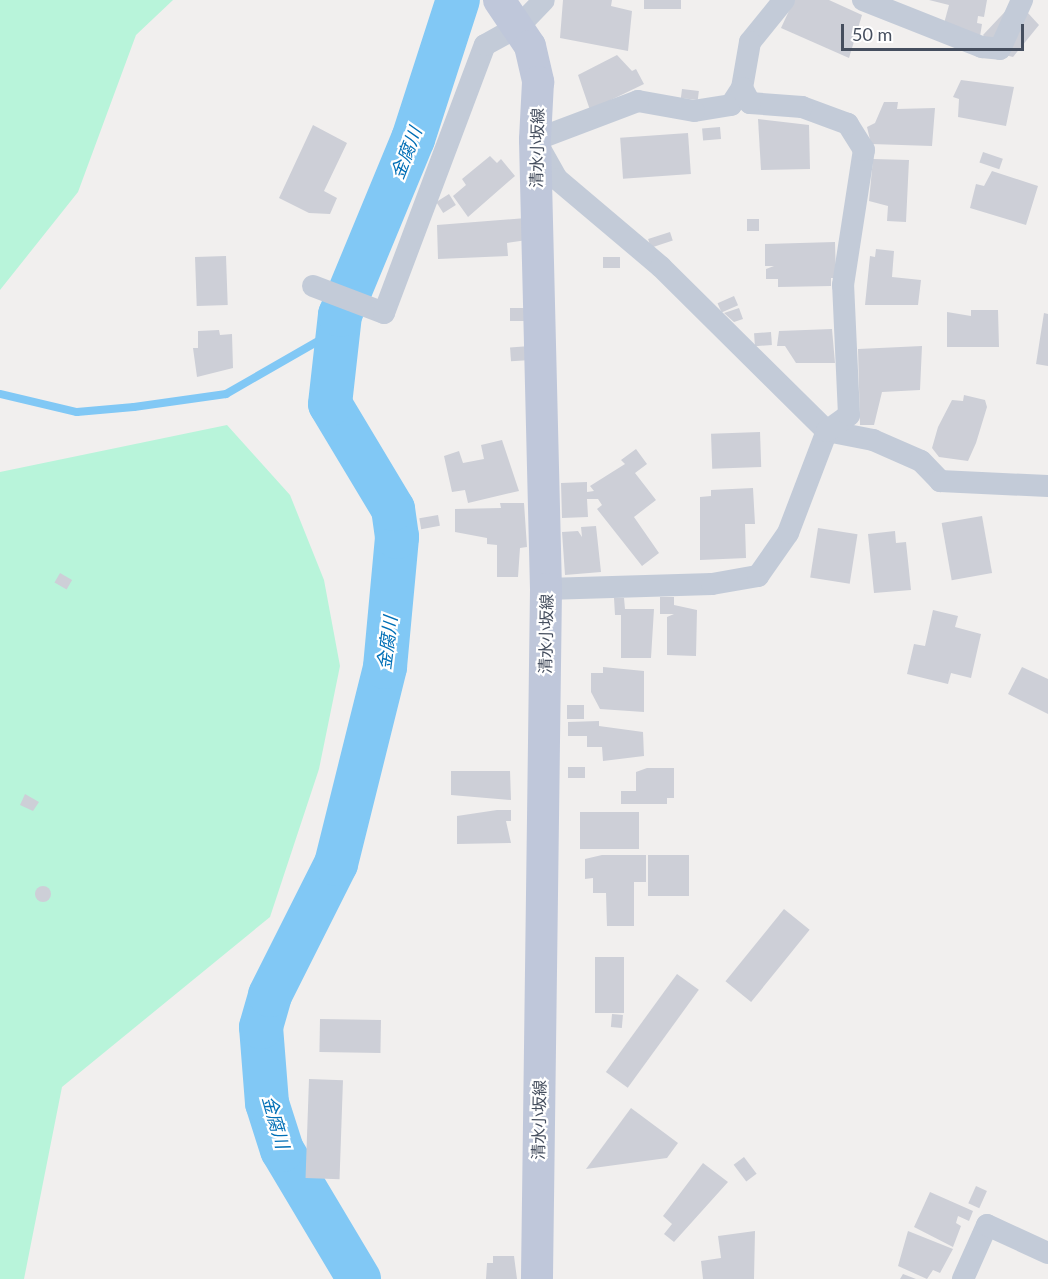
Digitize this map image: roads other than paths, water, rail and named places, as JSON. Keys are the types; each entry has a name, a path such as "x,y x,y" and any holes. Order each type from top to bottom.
{"main road":[{"name":"清水小坂線","path":"508,12 538,82 535,140 546,589 537,1279"}],"street":[{"path":"313,286 384,313 485,45 508,12 544,0"},
{"path":"784,0 750,42 742,88 731,105 694,111 638,101 535,140 557,179 661,267 827,431 873,440 921,461 940,482 1048,486"},
{"path":"863,0 982,47 1000,49 1022,0"},
{"path":"546,589 712,584 758,576 788,533 827,431 849,415 843,285 864,150 848,124 802,107 750,102 742,88"},
{"path":"963,1279 987,1225 1048,1253"}],"waterway":[{"name":"金腐川","path":"359,1279 282,1150 267,1103 261,1027 270,995 336,864 385,667 397,537 393,509 330,404 340,315 413,139 458,0"},
{"path":"0,394 77,412 134,407 226,394 325,337 334,351"}]}
